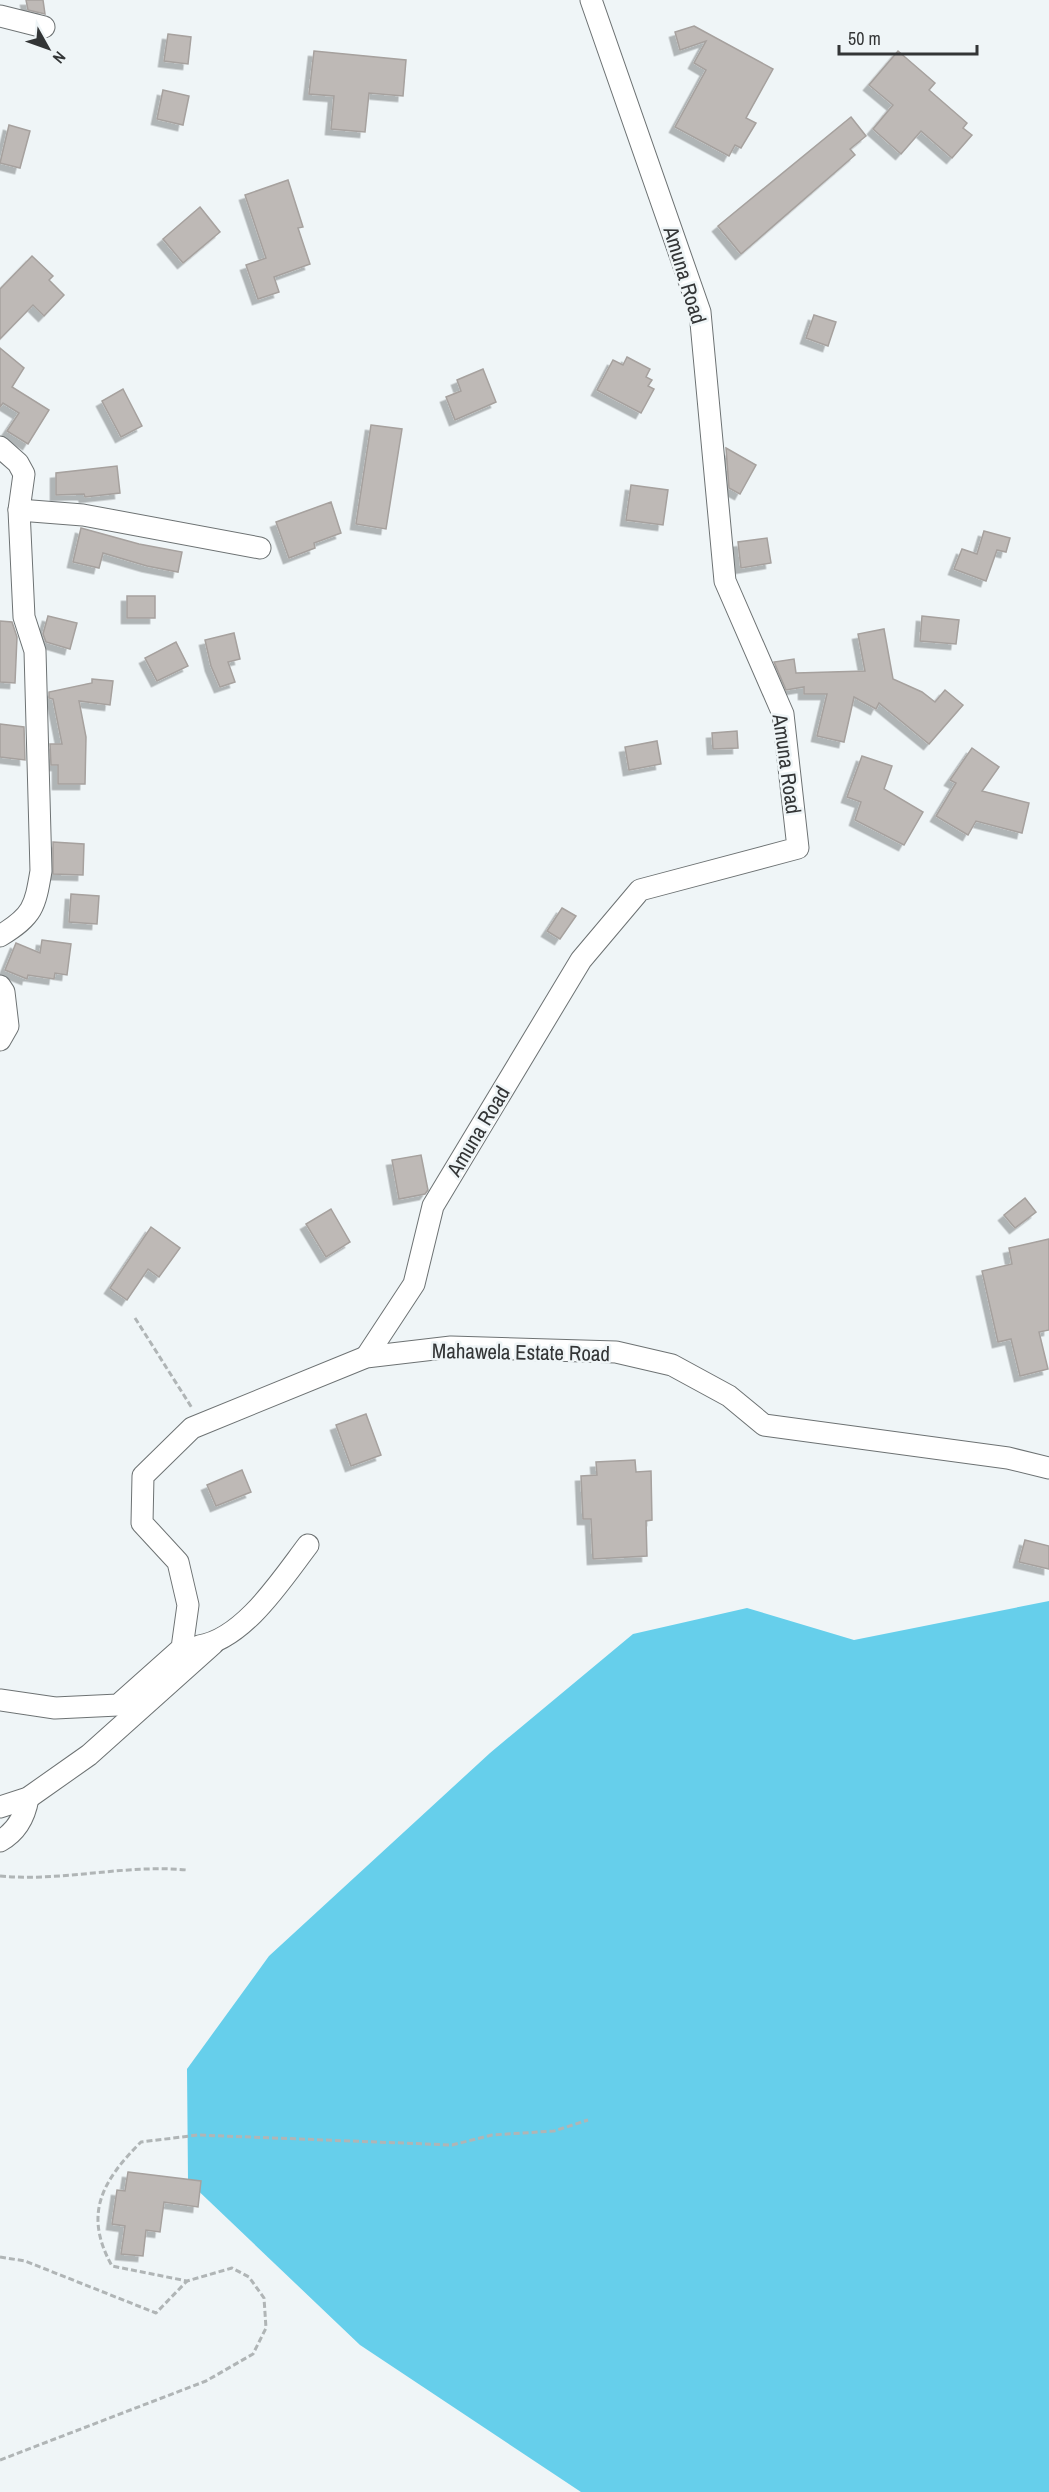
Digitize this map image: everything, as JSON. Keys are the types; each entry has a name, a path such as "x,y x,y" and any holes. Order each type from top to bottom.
{"street":[{"name":"Amuna Road","path":"366,1357 414,1284 433,1206 581,960 640,890 798,848 783,714 725,581 700,312 591,0"},
{"path":"0,16 44,27"},
{"path":"0,447 18,463 24,474 19,510 24,616 35,651 41,871 35,904 17,926 0,936"},
{"path":"19,510 83,515 260,548"},
{"path":"0,986 4,992 8,1026 0,1040"},
{"name":"Mahawela Estate Road","path":"182,1648 188,1605 178,1562 142,1523 143,1476 192,1428 366,1357 451,1347 616,1352 672,1365 729,1396 764,1425 1008,1458 1049,1468"},
{"path":"0,1807 28,1798 89,1755 213,1644 261,1607 308,1545"},
{"path":"0,1701 55,1708 118,1705 182,1648 213,1644"},
{"path":"0,1841 9,1836 26,1812 28,1798"}],"path":[{"path":"135,1318 202,1425"},
{"path":"0,1876 83,1873 152,1867 187,1870"},
{"path":"0,2460 206,2381 253,2354 266,2328 264,2298 249,2277 232,2268 187,2281 112,2266 102,2247 96,2217 107,2183 141,2142 198,2135 452,2145 492,2135 554,2131 588,2120"},
{"path":"0,2257 25,2260 156,2313 187,2281"}],"shaded area":[{"path":"1049,1601 1049,2492 581,2492 360,2345 188,2181 187,2069 269,1956 490,1753 633,1634 747,1608 854,1640"}],"building":[{"path":"26,0 43,0 45,14 28,10"},
{"path":"694,26 773,69 746,118 756,123 741,148 735,145 729,156 675,127 706,70 694,63 706,41 680,50 675,32"},
{"path":"168,34 191,37 188,64 164,61"},
{"path":"314,51 406,60 403,96 369,93 365,132 331,129 334,96 309,94"},
{"path":"898,51 935,83 929,90 967,123 963,128 972,135 952,158 921,131 901,154 873,129 893,105 869,85"},
{"path":"163,90 189,96 183,125 157,119"},
{"path":"851,117 866,136 850,149 855,155 741,254 718,226"},
{"path":"9,125 30,131 20,168 0,163"},
{"path":"288,180 303,227 298,228 310,264 274,277 279,292 258,299 246,265 266,258 245,195"},
{"path":"200,207 220,232 183,263 163,239"},
{"path":"32,256 53,276 49,280 64,295 44,316 33,305 0,339 0,289"},
{"path":"814,315 836,322 828,346 806,338"},
{"path":"0,348 24,368 12,387 49,410 28,444 7,431 19,413 3,403 0,407"},
{"path":"627,357 650,369 646,377 652,380 648,386 654,389 641,413 597,390 613,360 623,365"},
{"path":"483,369 496,402 455,420 446,397 461,391 457,380"},
{"path":"123,389 142,426 121,437 102,401"},
{"path":"371,425 402,429 386,529 356,524"},
{"path":"726,448 756,465 740,494 729,488"},
{"path":"117,466 120,493 85,497 84,494 56,495 56,473"},
{"path":"631,485 668,490 663,525 626,520"},
{"path":"331,502 341,533 314,543 315,548 289,558 276,522"},
{"path":"81,528 139,544 182,552 178,572 103,553 99,568 73,562"},
{"path":"984,531 1010,538 1006,552 997,550 986,581 954,569 962,549 977,554"},
{"path":"767,538 771,563 741,568 738,542"},
{"path":"127,596 155,596 155,618 127,618"},
{"path":"48,616 77,623 70,649 46,642 43,634"},
{"path":"922,616 959,620 956,644 920,641"},
{"path":"0,621 12,622 17,637 15,683 0,682"},
{"path":"884,629 893,679 922,692 935,702 945,690 963,705 929,744 879,703 876,709 854,697 844,742 817,736 827,694 804,694 804,687 786,690 774,662 794,659 796,673 865,671 858,634"},
{"path":"234,633 240,659 228,662 235,682 220,687 211,666 205,640"},
{"path":"176,642 188,666 157,681 145,658"},
{"path":"92,679 113,681 110,705 79,701 86,737 85,784 58,784 58,765 51,765 50,744 62,744 53,699 49,698 49,692 92,683"},
{"path":"0,724 24,727 25,760 0,757"},
{"path":"737,731 738,748 713,749 712,733"},
{"path":"657,741 661,764 629,770 625,747"},
{"path":"972,748 999,767 982,791 1029,803 1022,833 976,821 968,835 936,816 956,783 950,780"},
{"path":"862,756 892,766 884,789 923,812 904,845 855,820 861,802 847,797"},
{"path":"53,842 84,844 83,875 53,874"},
{"path":"71,894 99,896 97,924 69,922"},
{"path":"562,908 576,916 560,939 547,931"},
{"path":"42,940 71,944 67,975 55,973 54,979 28,975 27,979 5,970 16,943 40,953"},
{"path":"421,1155 428,1190 425,1194 399,1199 392,1160"},
{"path":"1025,1198 1036,1212 1015,1228 1004,1215"},
{"path":"331,1209 350,1242 326,1257 306,1224"},
{"path":"151,1227 180,1248 159,1277 148,1269 127,1300 110,1288"},
{"path":"1049,1239 1049,1330 1039,1332 1048,1369 1020,1376 1011,1339 998,1342 982,1271 1012,1264 1009,1248"},
{"path":"366,1414 381,1455 351,1466 336,1425"},
{"path":"635,1460 636,1472 651,1471 652,1520 646,1521 647,1556 593,1559 591,1519 583,1519 581,1476 597,1475 596,1462"},
{"path":"242,1470 251,1492 216,1506 207,1485"},
{"path":"1025,1540 1049,1546 1049,1569 1019,1562"},
{"path":"128,2172 201,2181 198,2207 164,2202 160,2232 146,2230 143,2256 121,2254 125,2226 112,2224 117,2190 125,2191"}]}
